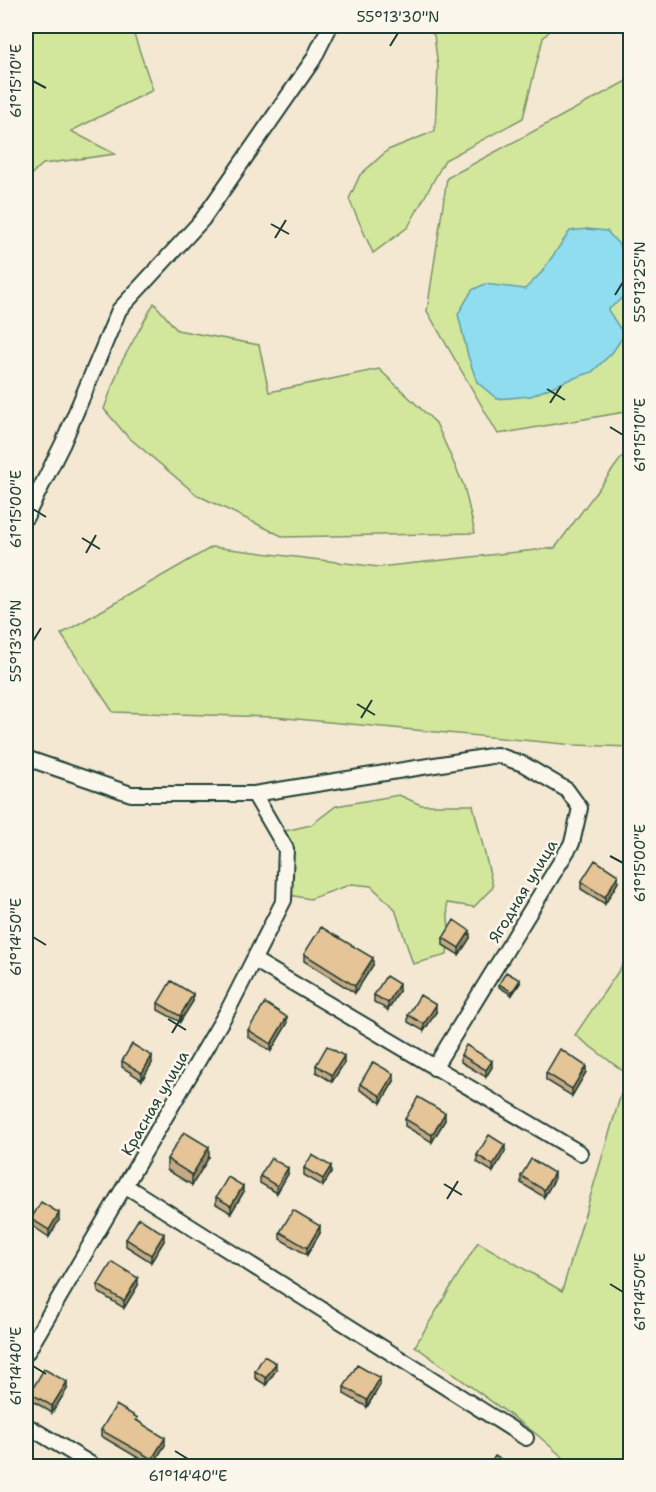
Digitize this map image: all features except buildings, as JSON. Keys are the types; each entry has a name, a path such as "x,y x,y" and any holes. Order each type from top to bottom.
{"street":[{"path":"26,517 63,443 119,310 202,220 314,60 330,26"},
{"name":"Ягодная улица","path":"26,758 131,794 254,794 497,755 523,764 567,790 580,808 572,843 434,1068"},
{"name":"Красная улица","path":"26,1354 228,1010 284,900 286,849 254,794"},
{"path":"254,960 580,1153"},
{"path":"126,1186 526,1438"},
{"path":"26,1425 94,1467"}],"green space":[{"path":"26,26 131,26 153,90 71,131 115,154 43,164 26,179"},
{"path":"422,26 554,26 543,38 523,118 445,160 408,227 373,253 349,199 360,175 388,150 435,131 438,67 434,35"},
{"path":"630,79 630,411 498,434 427,311 447,178"},
{"path":"154,303 177,330 259,345 269,392 379,369 436,423 464,486 475,533 284,537 197,495 127,436 104,409 121,363"},
{"path":"630,446 630,747 575,745 275,717 113,712 61,634 212,547 379,567 555,548"},
{"path":"399,795 421,805 473,805 493,887 474,907 447,903 449,931 447,955 413,964 395,909 371,886 352,884 310,899 290,895 280,832 311,825 336,806"},
{"path":"630,954 630,1466 573,1466 535,1433 415,1346 478,1242 562,1291 627,1074 575,1035"}],"water":[{"path":"587,229 607,231 621,247 627,294 608,310 624,335 612,353 592,372 531,396 497,399 477,382 458,314 472,290 485,284 525,289 541,273 570,231"}]}
